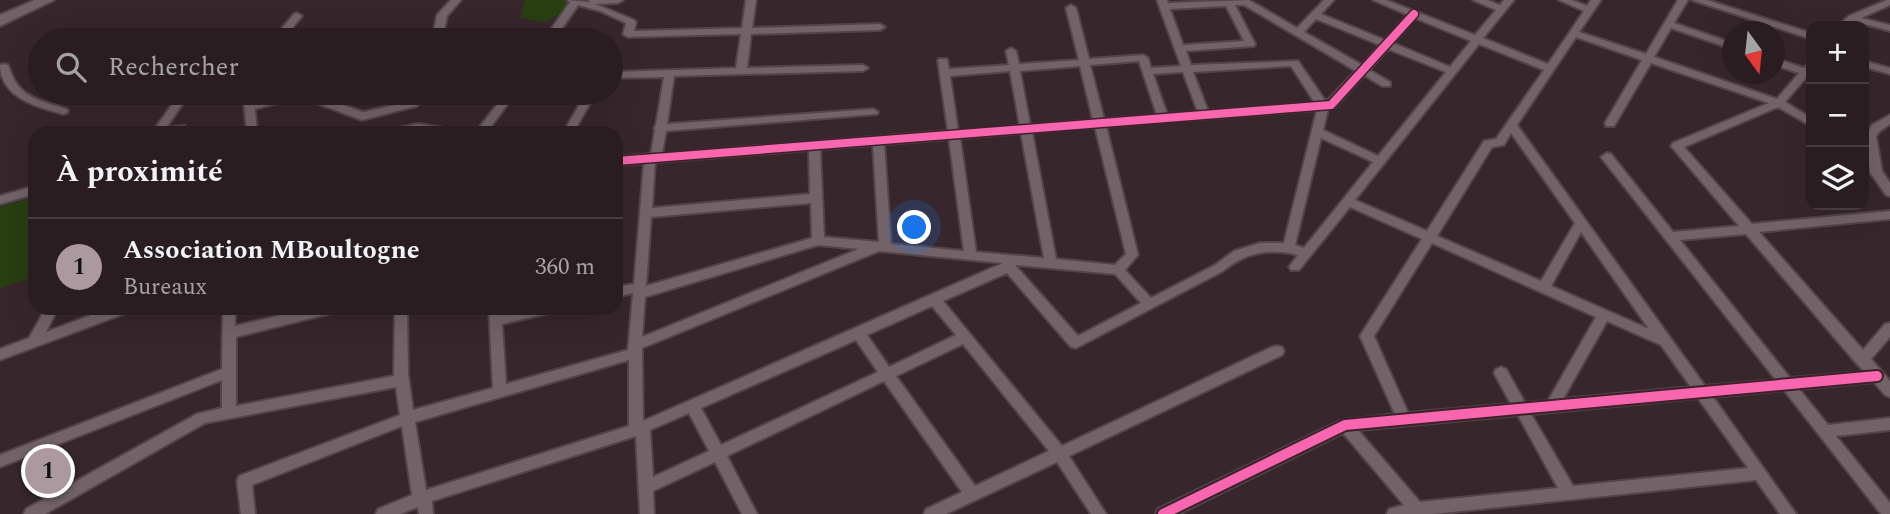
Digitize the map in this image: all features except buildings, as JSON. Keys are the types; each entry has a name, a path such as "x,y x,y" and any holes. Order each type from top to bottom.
{"main road":[{"path":"0,21 47,0"}],"street":[{"path":"439,28 442,15 456,0"},
{"path":"574,0 618,0"},
{"path":"574,0 631,22 628,34 880,27"},
{"path":"556,28 574,0"},
{"path":"741,72 751,0"},
{"path":"1298,32 1329,0"},
{"path":"1378,0 1549,68"},
{"path":"1478,0 1506,4"},
{"path":"1405,420 1367,336 1488,144 1500,142 1592,5 1564,0"},
{"path":"1610,123 1683,0"},
{"path":"1697,0 1806,34"},
{"path":"1204,115 1163,3 1247,1 1387,84"},
{"path":"1849,21 1887,2"},
{"path":"1180,48 1250,44 1229,3"},
{"path":"1295,267 1506,4"},
{"path":"1071,8 1132,255 1118,270"},
{"path":"1314,15 1452,71"},
{"path":"623,160 1331,105 1414,15"},
{"path":"287,28 297,16"},
{"path":"1852,18 1890,28"},
{"path":"1668,24 1722,43"},
{"path":"1573,33 1779,103 1806,120"},
{"path":"1011,51 1051,264"},
{"path":"945,73 1085,65 1143,58 1163,118"},
{"path":"943,61 971,256"},
{"path":"1147,71 1294,63 1323,106 1289,246"},
{"path":"1785,64 1806,68"},
{"path":"1869,65 1890,71"},
{"path":"4,67 3,81 17,94 28,98"},
{"path":"623,75 863,68"},
{"path":"1806,72 1779,103 1677,146 1890,391"},
{"path":"648,514 639,428 635,349 645,213 669,75"},
{"path":"47,105 63,111"},
{"path":"164,126 177,105"},
{"path":"251,126 250,107 257,105"},
{"path":"333,105 362,116 409,105"},
{"path":"485,126 502,105"},
{"path":"572,126 584,105"},
{"path":"659,128 873,112"},
{"path":"1890,119 1876,128 1871,136 1876,172 1890,192"},
{"path":"1511,125 1789,514"},
{"path":"1317,132 1380,161"},
{"path":"878,141 881,247"},
{"path":"814,146 818,241"},
{"path":"1607,157 1890,514"},
{"path":"1869,167 1890,180"},
{"path":"0,200 28,192"},
{"path":"645,213 816,198"},
{"path":"1348,201 1666,342"},
{"path":"1670,237 1890,215"},
{"path":"1544,288 1580,222"},
{"path":"623,291 639,290 818,241 971,256 1010,264 1051,264 1118,270 1149,304"},
{"path":"1010,264 1076,342 1219,268 1236,254 1274,246 1289,246 1307,253"},
{"path":"248,514 244,481 407,418 635,349 881,247"},
{"path":"383,514 422,498 639,428 935,300 1010,264"},
{"path":"935,300 1059,453 1099,514"},
{"path":"1552,406 1604,314"},
{"path":"34,342 48,315"},
{"path":"0,355 105,315"},
{"path":"229,315 229,413"},
{"path":"229,333 303,315"},
{"path":"401,315 401,380 426,514"},
{"path":"495,315 500,392"},
{"path":"1862,360 1890,328"},
{"path":"858,333 972,494"},
{"path":"646,487 965,337"},
{"path":"931,514 1277,351"},
{"path":"0,461 229,372"},
{"path":"1501,373 1569,493"},
{"path":"1163,514 1345,425 1877,376"},
{"path":"31,514 202,418 401,380"},
{"path":"692,405 750,514"},
{"path":"1824,430 1890,424"},
{"path":"1345,425 1419,512"},
{"path":"1394,514 1760,473"}],"green space":[{"path":"525,0 588,0 586,8 567,10 544,23 520,17"},
{"path":"28,199 28,278 0,288 0,207"}],"cycle path":[{"path":"623,160 1331,105 1414,14"},
{"path":"1163,514 1345,425 1877,376"}],"place":[{"name":"Association MBoultogne","path":"48,471"}]}
